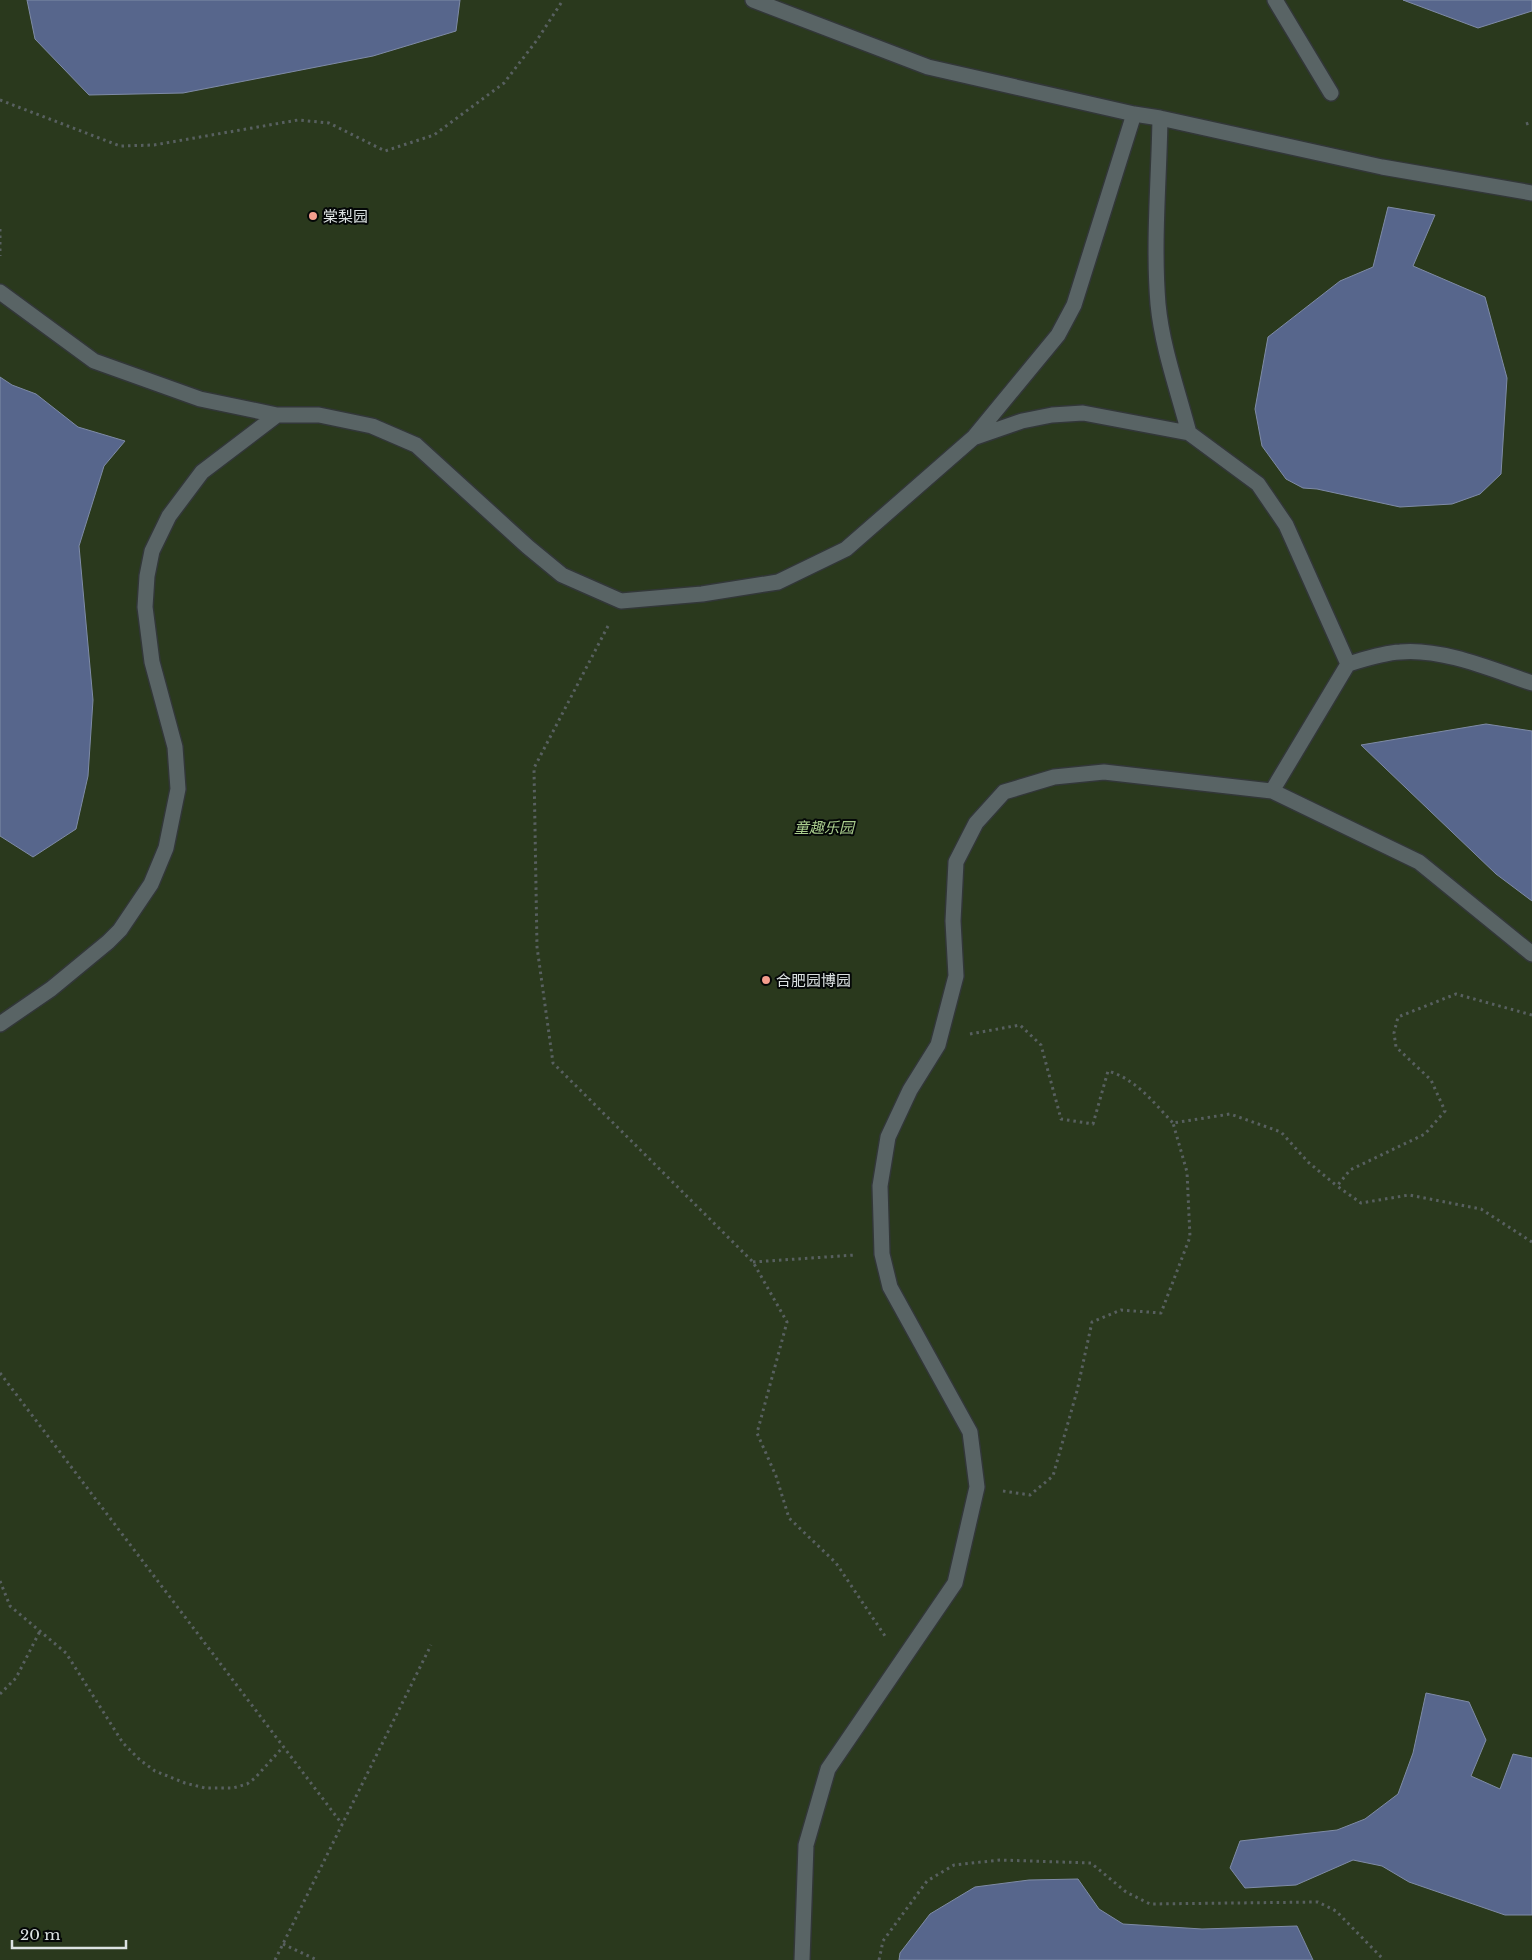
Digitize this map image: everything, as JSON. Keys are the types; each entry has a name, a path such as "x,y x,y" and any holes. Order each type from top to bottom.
{"lane":[{"path":"753,0 928,67 1134,114 1160,118 1382,167 1532,193"},
{"path":"1275,0 1331,93"},
{"path":"0,292 94,361 200,399 277,415 318,415 372,426 416,445 521,541 562,575 621,601 702,594 778,582 846,549 973,438 1058,334 1074,305 1134,114"},
{"path":"1160,118 1156,264 1158,306 1164,340 1190,433"},
{"path":"973,438 1022,421 1052,415 1083,413 1190,433 1258,484 1286,525 1348,664"},
{"path":"0,1024 51,989 114,936 125,924 152,884 166,848 178,789 175,747 152,662 145,607 147,576 152,551 169,516 202,472 277,415"},
{"path":"1272,791 1348,664 1377,655 1402,652 1438,655 1471,662 1532,683"},
{"path":"802,1960 806,1845 828,1770 955,1583 977,1487 970,1432 890,1287 882,1254 880,1186 888,1137 910,1090 938,1045 940,1038 956,976 953,921 956,862 976,823 1004,792 1054,777 1104,772 1272,791 1419,862 1532,954"}],"path":[{"path":"0,100 120,146 154,145 298,120 329,123 385,151 434,135 504,83 537,40 563,0"},
{"path":"1526,124 1532,122"},
{"path":"0,229 0,256"},
{"path":"621,601 534,768 537,947 553,1063 753,1262 787,1322 757,1432 776,1476 789,1518 836,1563 902,1661"},
{"path":"1337,1186 1350,1170 1425,1134 1445,1111 1431,1080 1396,1047 1394,1033 1398,1017 1456,994 1532,1015"},
{"path":"940,1038 1020,1026 1041,1045 1061,1119 1093,1124 1108,1071 1122,1075 1140,1088 1173,1123 1187,1172 1190,1237 1162,1313 1121,1310 1092,1322 1075,1400 1053,1476 1030,1495 977,1487"},
{"path":"1173,1123 1230,1114 1282,1132 1308,1162 1337,1186 1361,1202 1409,1195 1481,1209 1532,1242"},
{"path":"753,1262 882,1254"},
{"path":"0,1373 342,1824"},
{"path":"0,1582 10,1606 66,1653 123,1743 140,1760 155,1771 185,1783 205,1788 233,1788 248,1784 283,1747"},
{"path":"0,1694 16,1678 40,1631"},
{"path":"275,1960 431,1645"},
{"path":"879,1960 884,1941 927,1881 954,1865 1000,1860 1091,1863 1126,1892 1150,1904 1318,1902 1336,1911 1384,1960"},
{"path":"283,1944 317,1960"}],"green space":[{"name":"合肥园博园","path":"0,0 1532,0 1532,1960 0,1960"}],"water":[{"path":"27,0 460,0 456,31 373,56 183,93 89,95 35,39"},
{"path":"1403,0 1532,0 1532,11 1478,28"},
{"path":"1388,207 1435,215 1413,266 1485,297 1507,378 1501,474 1480,494 1452,504 1400,507 1317,489 1303,488 1286,479 1262,446 1255,409 1268,337 1340,281 1373,267"},
{"path":"0,377 12,385 36,394 78,427 125,441 104,466 79,546 93,700 88,776 76,829 33,857 0,836"},
{"path":"1486,724 1532,731 1532,901 1496,874 1361,745"},
{"path":"1426,1693 1469,1702 1486,1740 1471,1776 1500,1789 1513,1754 1532,1758 1532,1915 1505,1915 1409,1882 1382,1866 1353,1860 1296,1885 1245,1888 1230,1868 1240,1841 1337,1830 1365,1819 1398,1794 1413,1753"},
{"path":"1078,1879 1099,1909 1123,1924 1202,1929 1297,1926 1313,1960 899,1960 900,1953 930,1914 975,1887 1029,1880"}],"place":[{"name":"棠梨园","path":"313,216"},
{"name":"合肥园博园","path":"766,980"}],"park label":[{"name":"童趣乐园","path":"824,827"}]}
